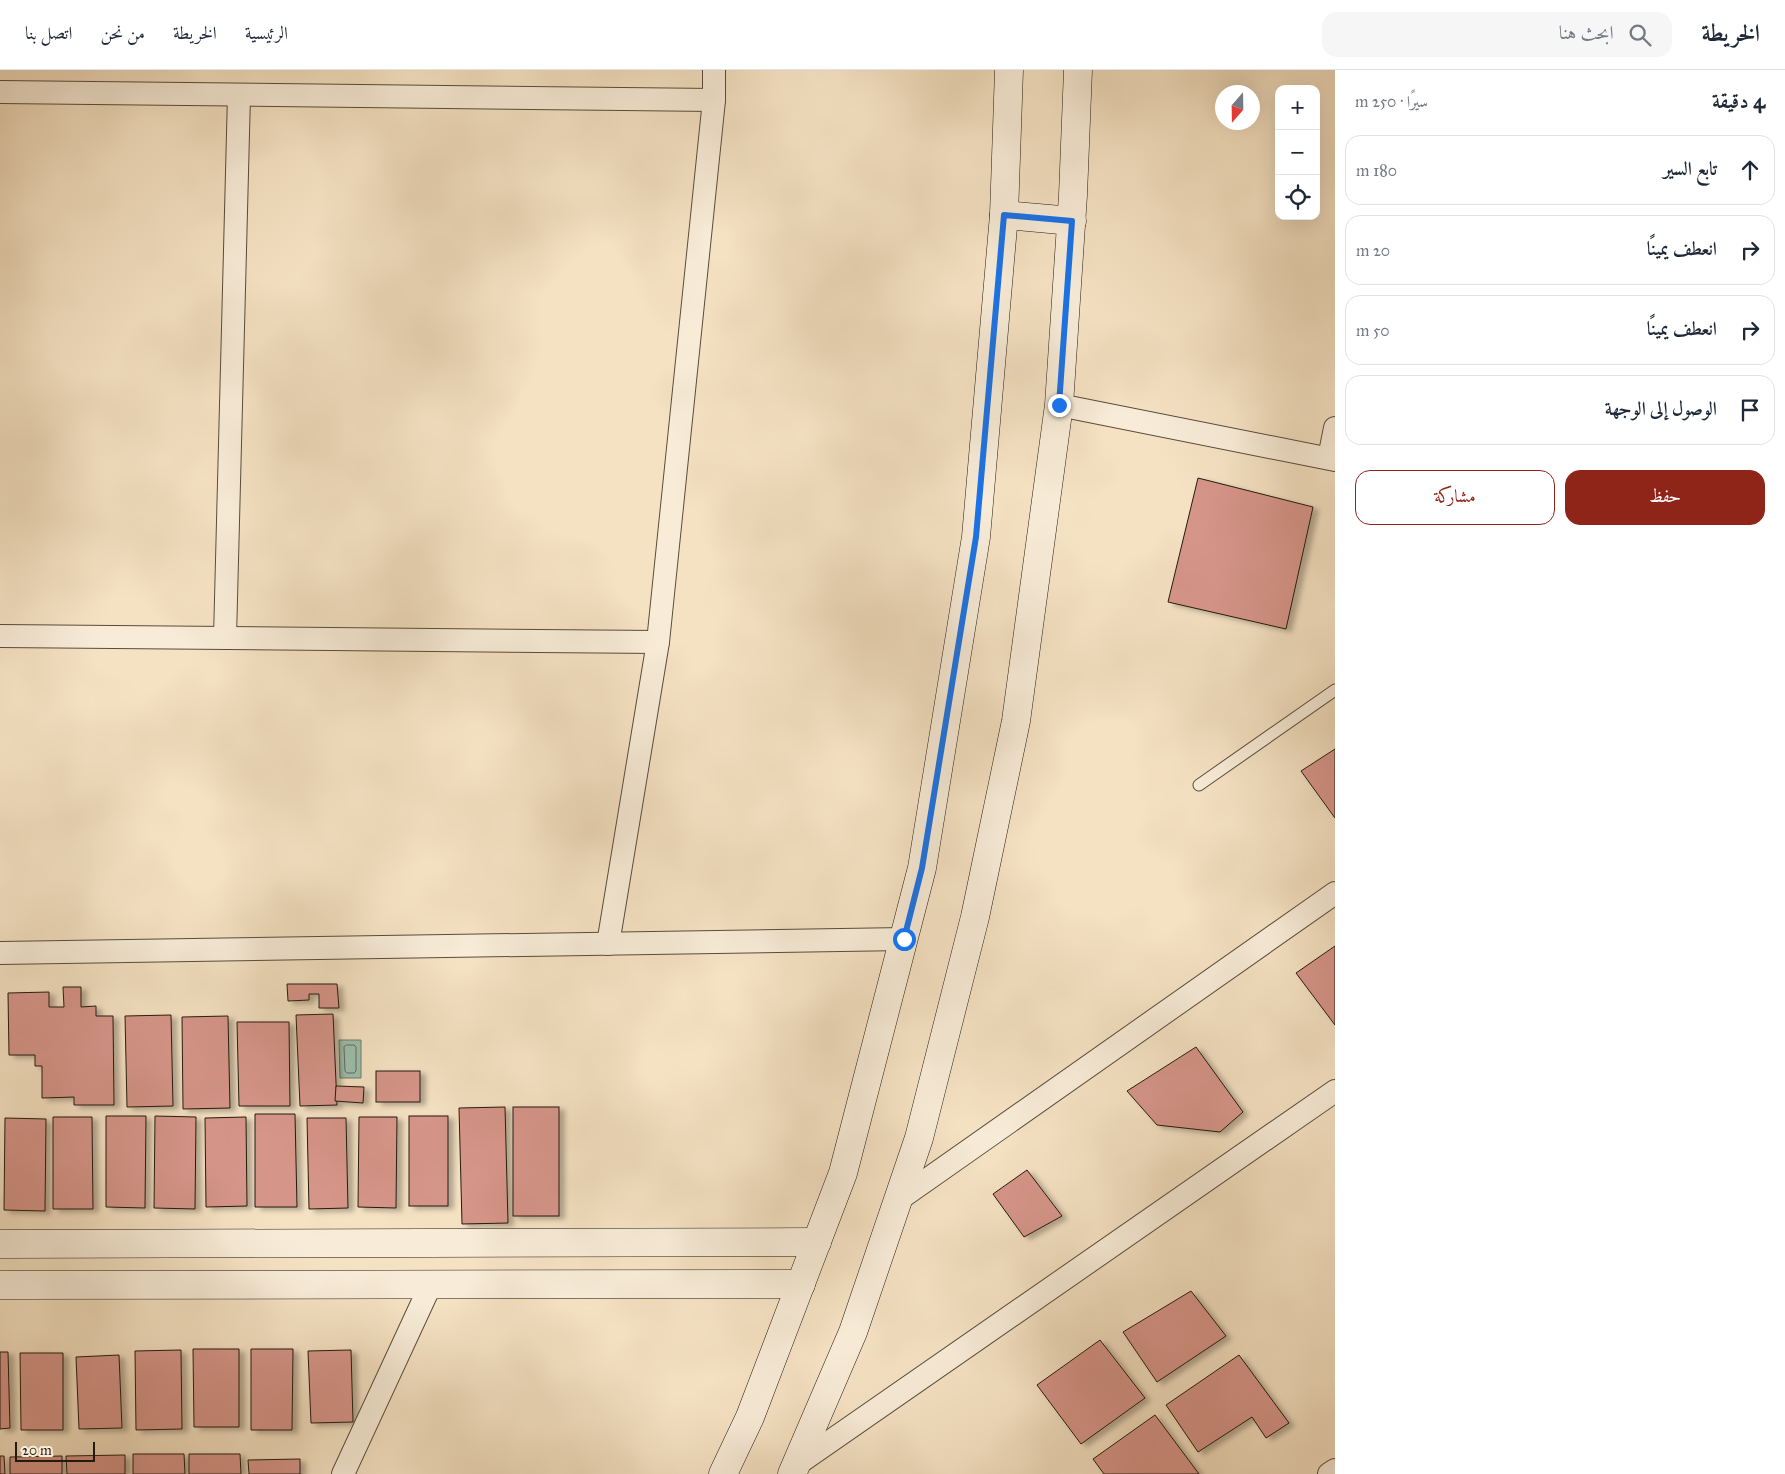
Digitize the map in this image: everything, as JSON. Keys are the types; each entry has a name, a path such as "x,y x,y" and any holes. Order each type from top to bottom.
{"street":[{"path":"608,944 658,642 714,100 714,70"},
{"path":"723,1474 750,1417 843,1173 922,868 976,537 1004,215 1009,70"},
{"path":"794,1470 853,1332 919,1138 976,918 1014,731 1059,405 1072,221 1078,70"},
{"path":"0,92 714,100"},
{"path":"225,638 239,95"},
{"path":"1004,215 1072,221"},
{"path":"1059,405 1332,459 1335,428"},
{"path":"0,636 658,642"},
{"path":"898,1200 1335,893"},
{"path":"0,952 904,939"},
{"path":"794,1470 1335,1091"},
{"path":"0,1244 817,1242"},
{"path":"342,1474 431,1284"},
{"path":"0,1285 800,1284"},
{"path":"1329,1474 1335,1470"}],"lane":[{"path":"1199,785 1335,690"}],"water":[{"path":"339,1040 361,1040 361,1078 340,1078"}],"building":[{"path":"1198,478 1313,507 1286,629 1168,602"},
{"path":"1335,749 1335,818 1301,771"},
{"path":"1335,946 1335,1025 1296,973"},
{"path":"287,984 337,984 339,1008 319,1008 319,994 309,994 309,1000 288,1001"},
{"path":"63,987 81,987 81,1007 96,1006 96,1016 113,1016 114,1105 74,1105 74,1097 42,1098 42,1066 35,1066 35,1055 9,1055 8,993 49,992 49,1007 64,1007"},
{"path":"333,1014 337,1105 300,1106 296,1015"},
{"path":"171,1015 173,1106 127,1107 125,1016"},
{"path":"228,1016 230,1108 183,1109 182,1017"},
{"path":"237,1022 289,1022 290,1106 239,1106"},
{"path":"1196,1047 1243,1112 1220,1132 1157,1125 1127,1091"},
{"path":"376,1071 420,1071 420,1102 376,1102"},
{"path":"336,1086 364,1087 363,1103 335,1101"},
{"path":"505,1107 508,1223 462,1224 459,1108"},
{"path":"513,1107 559,1107 559,1216 513,1216"},
{"path":"255,1114 295,1114 297,1207 255,1207"},
{"path":"106,1116 146,1116 145,1208 106,1207"},
{"path":"155,1116 196,1117 195,1209 154,1208"},
{"path":"409,1116 448,1116 448,1206 409,1206"},
{"path":"53,1117 92,1117 93,1209 53,1209"},
{"path":"246,1117 247,1206 206,1207 205,1118"},
{"path":"359,1117 397,1117 396,1208 358,1207"},
{"path":"5,1118 46,1119 45,1211 4,1210"},
{"path":"307,1118 346,1118 348,1208 309,1209"},
{"path":"1027,1170 1062,1216 1024,1237 993,1194"},
{"path":"1191,1291 1226,1336 1157,1382 1123,1332"},
{"path":"1100,1340 1145,1398 1081,1444 1037,1385"},
{"path":"193,1349 239,1349 239,1427 194,1427"},
{"path":"251,1349 293,1349 292,1430 251,1430"},
{"path":"181,1350 182,1429 136,1430 135,1351"},
{"path":"351,1350 353,1422 311,1423 308,1351"},
{"path":"0,1352 8,1352 10,1428 0,1429"},
{"path":"20,1353 63,1353 63,1430 21,1430"},
{"path":"119,1355 122,1428 79,1429 76,1357"},
{"path":"1239,1355 1289,1423 1266,1438 1252,1417 1198,1452 1166,1405"},
{"path":"1155,1415 1199,1474 1104,1474 1093,1459"},
{"path":"133,1454 184,1454 185,1474 133,1474"},
{"path":"189,1454 240,1454 241,1474 189,1474"},
{"path":"125,1455 125,1474 67,1474 66,1456"},
{"path":"0,1456 4,1456 5,1474 0,1474"},
{"path":"62,1456 62,1474 10,1474 10,1457"},
{"path":"300,1459 300,1474 249,1474 248,1460"}],"route":[{"path":"904,939 922,868 976,537 1004,215 1072,221 1059,405"}]}
